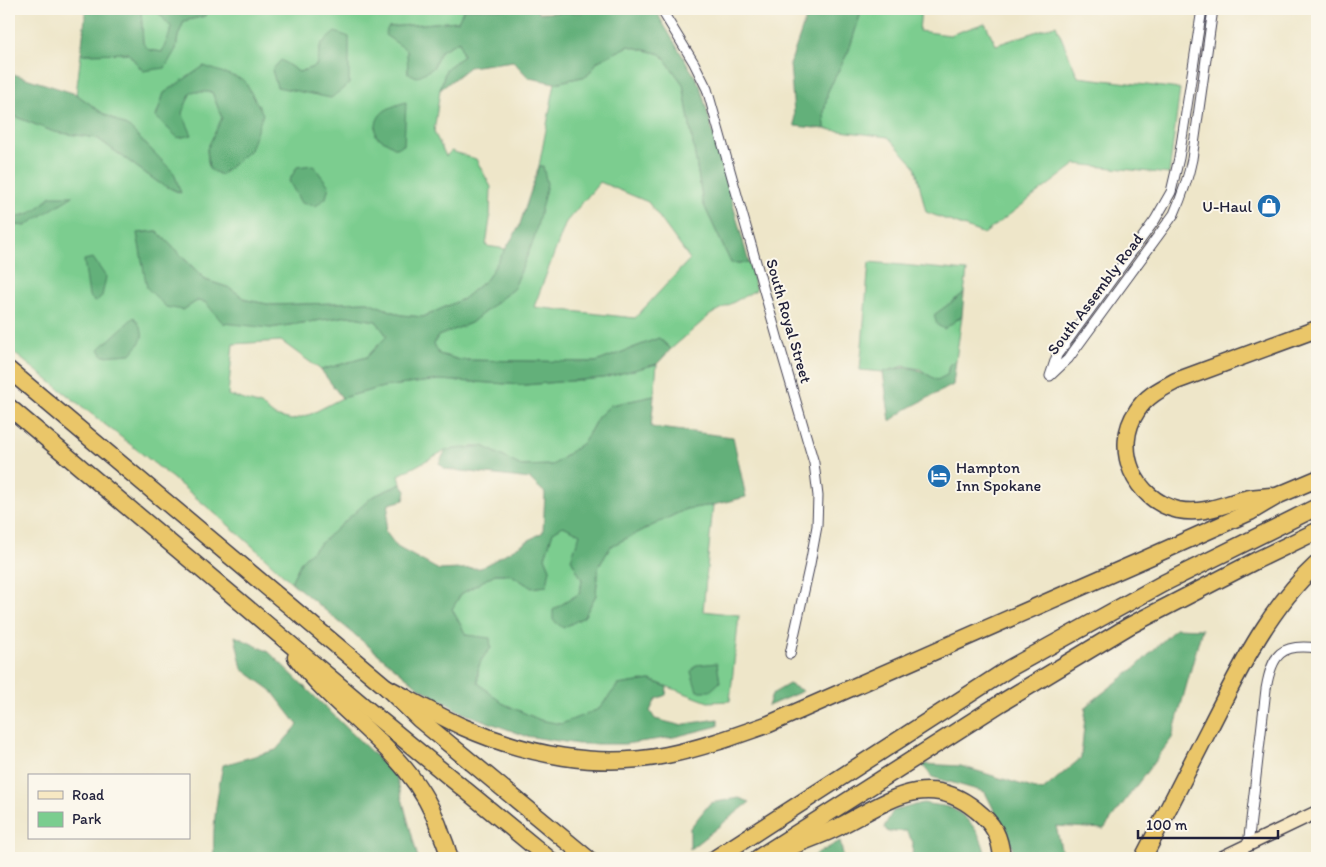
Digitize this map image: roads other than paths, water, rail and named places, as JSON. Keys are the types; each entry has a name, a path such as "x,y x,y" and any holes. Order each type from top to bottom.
{"highway":[{"path":"1279,495 1246,498 1223,507 1199,511 1178,510 1165,506 1144,491 1130,470 1126,454 1126,436 1136,411 1144,401 1176,380 1317,329"},
{"path":"9,370 386,687 419,719 587,858"},
{"path":"9,407 548,858"},
{"path":"386,687 463,727 498,740 537,751 615,761 666,756 712,745 769,724 1145,559 1250,512 1279,495 1317,479"},
{"path":"716,858 1010,668 1164,583 1317,507"},
{"path":"758,858 1001,703 1129,626 1317,531"},
{"path":"1143,858 1221,705 1267,622 1286,597 1317,564"},
{"path":"278,634 309,675 386,747 411,774 425,794 437,820 449,858"},
{"path":"763,858 832,830 901,794 928,791 958,797 981,813 999,835 1002,858"}],"street":[{"name":"South Royal Street","path":"661,9 708,89 814,462 818,496 817,526 790,654"},
{"name":"South Assembly Road","path":"1202,9 1179,158 1171,192 1155,220 1057,355 1050,376 1068,360 1174,214 1182,196 1192,159 1213,9"},
{"path":"1248,846 1266,689 1273,663 1283,651 1297,646 1317,648"},
{"path":"1221,858 1317,812"}],"place":[{"name":"U-Haul","path":"1269,206"},
{"name":"Hampton Inn Spokane","path":"939,476"}]}
